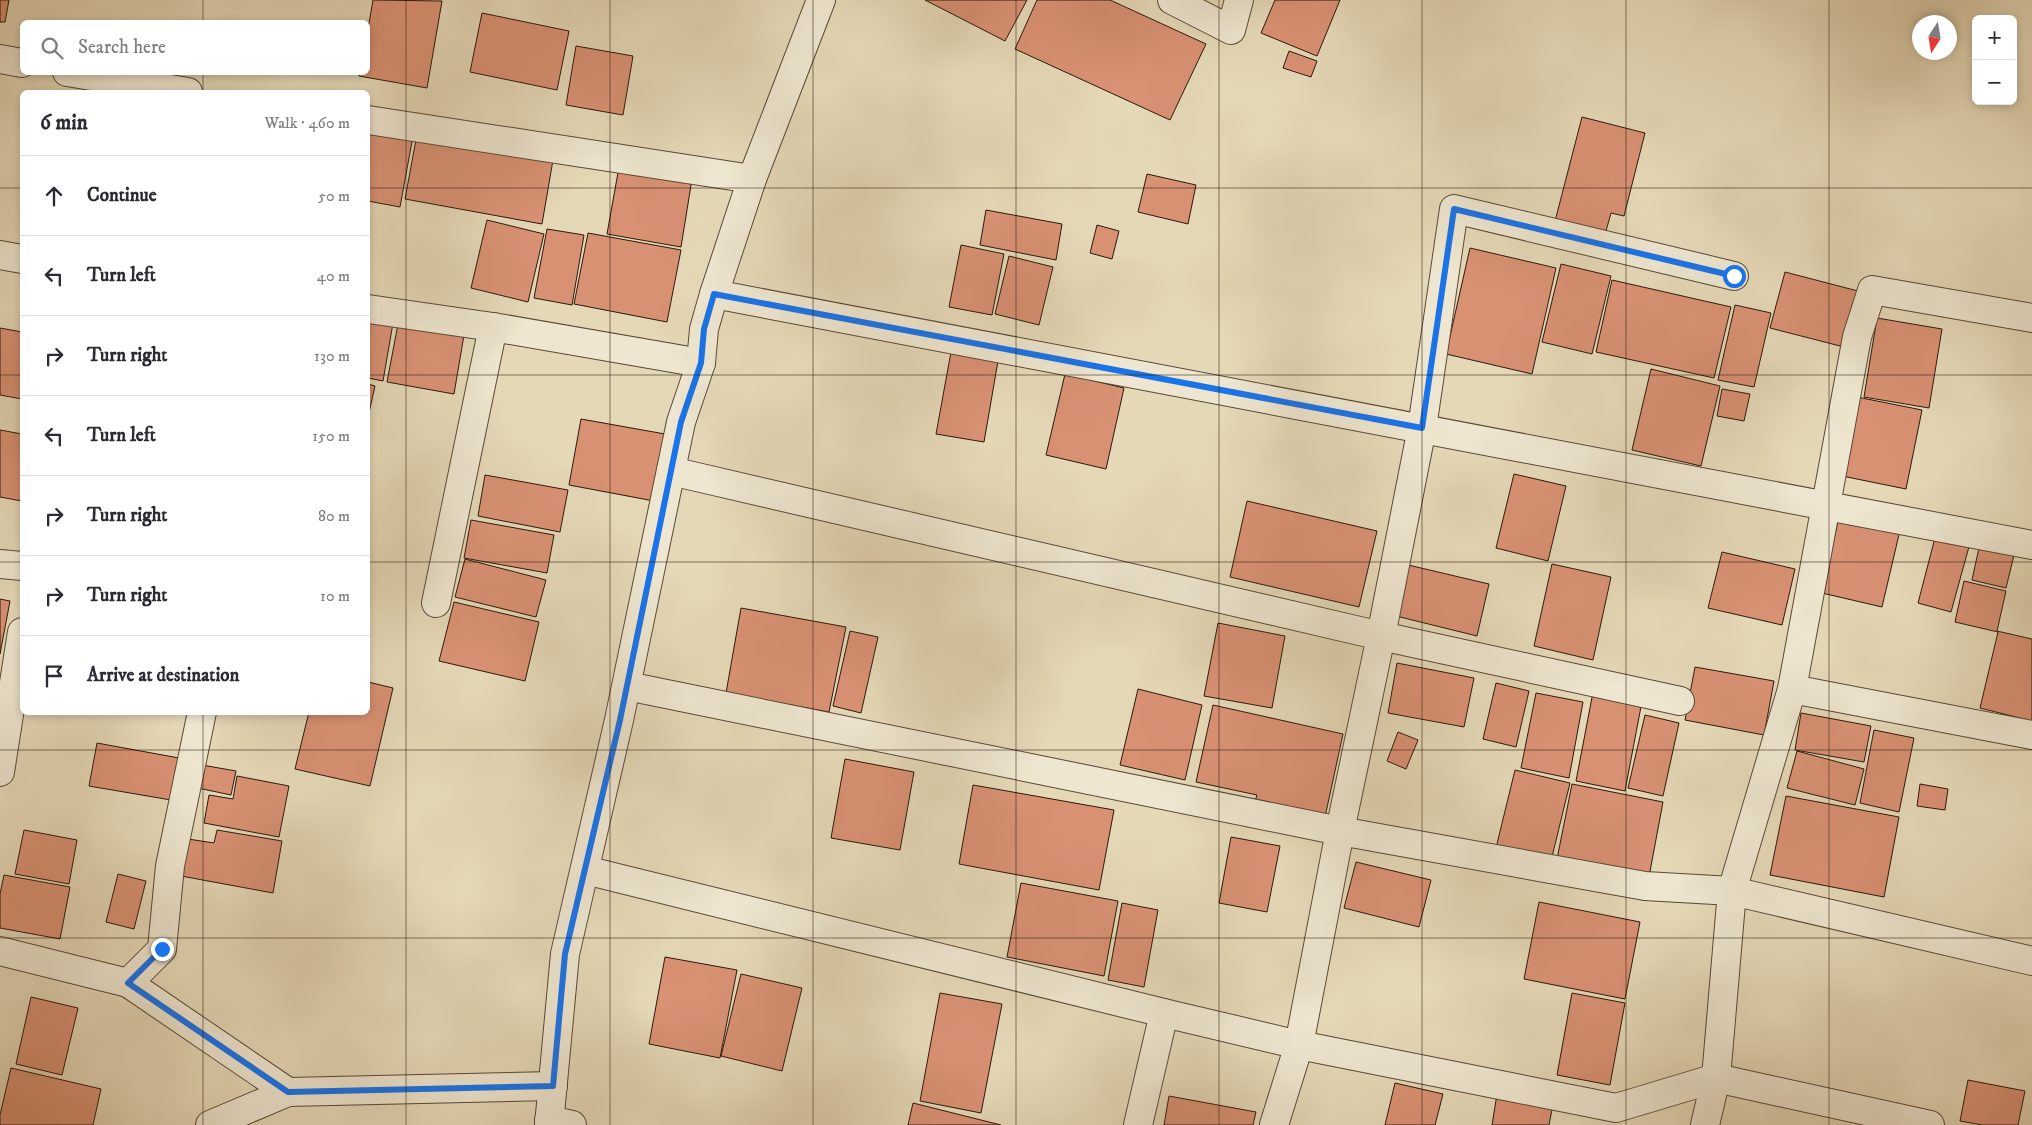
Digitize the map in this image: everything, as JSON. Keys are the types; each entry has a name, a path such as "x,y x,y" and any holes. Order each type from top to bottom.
{"street":[{"path":"556,1123 553,1086 565,954 627,686 681,422 701,363 704,329 714,294 752,179 821,0"},
{"path":"1172,0 1231,30 1239,0"},
{"path":"0,59 20,63"},
{"path":"85,75 176,90"},
{"path":"370,120 752,179"},
{"path":"1274,1125 1299,1045 1340,830 1422,428 1454,209 1734,276"},
{"path":"0,255 20,259"},
{"path":"1705,1125 1716,1078 1732,891 1792,689 1857,337 1872,290 2032,318"},
{"path":"714,294 2032,545"},
{"path":"370,309 493,326 701,363"},
{"path":"436,603 493,326"},
{"path":"671,470 1381,636 1680,700"},
{"path":"0,564 20,566"},
{"path":"0,772 20,645"},
{"path":"627,686 1340,830 1645,886 1732,891 2032,961"},
{"path":"1792,689 2032,735"},
{"path":"128,983 162,949 170,866 201,715"},
{"path":"585,870 1299,1045 1616,1108 1716,1078 1930,1125"},
{"path":"0,951 128,983 288,1092"},
{"path":"1138,1125 1164,1013"},
{"path":"210,1125 288,1092 553,1086"}],"building":[{"path":"0,0 9,0 5,22 0,22"},
{"path":"373,0 442,1 427,88 359,76 370,75 370,20"},
{"path":"925,0 1027,0 1005,41"},
{"path":"1037,0 1110,0 1206,44 1170,120 1015,49"},
{"path":"1275,0 1340,0 1317,56 1261,33"},
{"path":"482,13 569,31 557,90 470,72"},
{"path":"576,46 633,56 623,115 566,105"},
{"path":"1289,51 1317,61 1311,77 1283,68"},
{"path":"1582,117 1645,133 1624,216 1611,213 1604,238 1554,225"},
{"path":"370,128 413,136 400,207 370,201"},
{"path":"418,129 554,154 542,224 405,199"},
{"path":"619,167 692,179 681,247 607,234"},
{"path":"1147,174 1196,185 1188,224 1138,212"},
{"path":"986,210 1062,224 1056,260 980,245"},
{"path":"487,220 544,234 528,302 471,288"},
{"path":"1097,225 1119,231 1112,259 1090,253"},
{"path":"547,229 584,235 572,305 534,298"},
{"path":"588,233 681,250 667,322 574,304"},
{"path":"961,245 1004,254 992,315 949,307"},
{"path":"1470,248 1556,268 1532,374 1446,354"},
{"path":"1009,256 1053,267 1039,325 995,314"},
{"path":"1561,264 1611,276 1592,354 1542,342"},
{"path":"1785,272 1858,291 1844,347 1770,328"},
{"path":"1612,280 1731,307 1714,378 1596,352"},
{"path":"1735,305 1771,313 1754,387 1718,380"},
{"path":"370,318 393,323 383,381 370,378"},
{"path":"1877,318 1942,329 1929,408 1864,397"},
{"path":"398,324 464,335 454,394 387,382"},
{"path":"0,328 20,332 20,399 0,395"},
{"path":"951,352 998,361 984,442 936,434"},
{"path":"1651,369 1720,386 1701,466 1632,450"},
{"path":"1065,374 1124,388 1106,469 1046,455"},
{"path":"370,385 375,386 370,408"},
{"path":"1722,389 1750,394 1744,421 1717,416"},
{"path":"1857,397 1922,410 1906,489 1842,476"},
{"path":"581,419 665,434 654,501 569,485"},
{"path":"0,430 20,434 20,501 0,497"},
{"path":"1514,474 1566,486 1548,561 1496,548"},
{"path":"485,475 568,490 560,532 478,516"},
{"path":"1247,501 1377,531 1359,607 1230,577"},
{"path":"1840,512 1901,526 1882,607 1822,593"},
{"path":"471,520 554,535 547,573 464,558"},
{"path":"1936,534 1970,543 1951,612 1918,603"},
{"path":"1980,543 2015,551 2006,588 1972,580"},
{"path":"1722,552 1795,569 1782,625 1708,608"},
{"path":"465,559 546,580 536,617 455,597"},
{"path":"1404,564 1489,584 1477,636 1392,615"},
{"path":"1552,564 1611,577 1593,660 1534,646"},
{"path":"1964,581 2006,591 1997,631 2032,639 2032,721 1980,708 1998,632 1955,622"},
{"path":"0,599 10,601 0,654"},
{"path":"454,602 539,622 525,681 439,661"},
{"path":"741,608 846,627 829,712 726,693"},
{"path":"1218,623 1285,636 1272,708 1204,696"},
{"path":"850,631 878,637 861,713 833,706"},
{"path":"1397,663 1474,678 1464,727 1388,713"},
{"path":"1695,667 1774,681 1764,735 1685,720"},
{"path":"370,682 393,688 370,786 295,769 308,715 370,715"},
{"path":"1496,683 1529,691 1516,747 1483,739"},
{"path":"1594,687 1643,696 1625,791 1576,781"},
{"path":"1138,689 1202,705 1185,780 1120,765"},
{"path":"1536,693 1583,702 1569,778 1521,768"},
{"path":"1213,705 1343,734 1325,817 1255,801 1257,795 1196,782"},
{"path":"1801,713 1871,726 1864,762 1795,750"},
{"path":"1645,715 1679,723 1663,796 1628,788"},
{"path":"1874,730 1914,738 1899,812 1860,803"},
{"path":"1398,732 1418,740 1406,769 1387,761"},
{"path":"97,743 179,758 171,800 89,786"},
{"path":"1797,751 1864,769 1855,805 1787,788"},
{"path":"845,759 914,772 900,850 831,838"},
{"path":"202,765 236,771 231,795 198,788"},
{"path":"1515,770 1570,783 1550,865 1495,852"},
{"path":"237,776 289,786 279,837 204,823 209,795 233,799"},
{"path":"1572,784 1663,802 1648,882 1556,864"},
{"path":"1920,784 1948,789 1945,810 1917,806"},
{"path":"973,785 1114,810 1099,890 959,864"},
{"path":"1786,796 1899,817 1884,897 1770,875"},
{"path":"24,830 77,840 69,884 15,874"},
{"path":"217,830 282,841 273,893 181,876 188,839 214,843"},
{"path":"1231,837 1280,846 1267,912 1219,903"},
{"path":"1356,862 1431,880 1419,927 1344,908"},
{"path":"118,874 146,881 134,929 106,922"},
{"path":"4,875 70,887 60,939 0,928 0,894"},
{"path":"1021,883 1118,901 1104,976 1007,957"},
{"path":"1539,902 1640,922 1625,999 1524,979"},
{"path":"1122,903 1158,910 1144,987 1108,980"},
{"path":"665,957 737,970 720,1058 649,1044"},
{"path":"741,974 802,988 782,1071 721,1056"},
{"path":"940,993 1002,1004 981,1113 920,1101"},
{"path":"1572,993 1625,1003 1610,1085 1557,1075"},
{"path":"31,997 78,1008 62,1075 16,1064"},
{"path":"11,1068 101,1089 93,1125 0,1125 0,1115"},
{"path":"1968,1080 2025,1091 2018,1125 1982,1125 1960,1121"},
{"path":"1395,1083 1443,1094 1435,1125 1385,1125"},
{"path":"1497,1094 1553,1104 1549,1125 1492,1125"},
{"path":"1169,1096 1256,1112 1253,1125 1164,1125"},
{"path":"913,1103 1001,1125 908,1125"}],"route":[{"path":"162,949 128,983 288,1092 553,1086 565,954 620,720 681,422 701,363 704,329 714,294 1422,428 1454,209 1734,276"}]}
